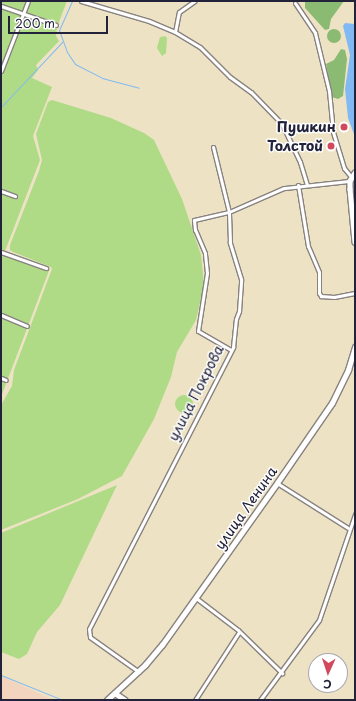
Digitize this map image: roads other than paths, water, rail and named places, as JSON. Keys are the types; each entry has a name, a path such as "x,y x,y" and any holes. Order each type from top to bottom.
{"main road":[{"path":"355,173 351,179 355,242"},
{"name":"улица Ленина","path":"107,700 139,672 162,645 278,483 332,403 348,370 355,347"},
{"path":"115,693 125,700"}],"street":[{"path":"1,71 28,1"},
{"path":"81,1 175,32 200,47 230,77 251,92 282,124 300,162 307,184"},
{"path":"175,32 179,12 195,1"},
{"path":"231,350 198,331 205,298 206,273 205,253 195,230 194,220 229,212 284,188 307,184 322,186 351,179 347,174 333,132 329,90 319,46 310,23 295,3"},
{"path":"1,6 56,25"},
{"name":"улица Покрова","path":"139,672 90,637 89,633 147,518 166,474 231,350 236,334 236,320 239,311 241,286 230,242 229,212 213,147"},
{"path":"298,185 308,246 319,272 319,293 322,296 334,297 355,294"},
{"path":"1,191 16,196"},
{"path":"1,252 46,268"},
{"path":"1,315 27,326"},
{"path":"1,378 6,380"},
{"path":"278,483 348,528"},
{"path":"260,700 282,673 319,620 348,528 355,514"},
{"path":"196,598 239,632 282,673"},
{"path":"195,700 239,632"}],"water":[{"path":"345,23 355,24 355,137 348,118 345,89 350,55 343,26"}],"waterway":[{"path":"72,1 59,30 67,52 75,64 102,78 139,88"},
{"path":"2,106 62,42"},
{"path":"1,675 63,700"}],"place":[{"name":"Пушкин","path":"344,127"},
{"name":"Толстой","path":"331,146"}]}
